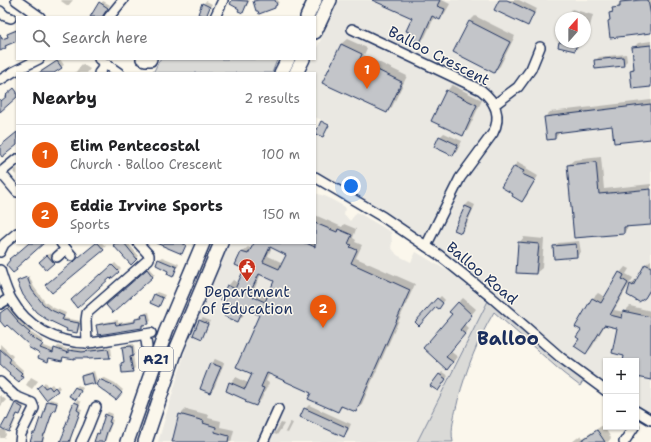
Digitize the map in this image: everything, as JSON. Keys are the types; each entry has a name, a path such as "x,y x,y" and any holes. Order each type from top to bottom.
{"highway":[{"path":"307,16 315,0"},
{"path":"316,30 330,0"},
{"path":"282,72 288,60"},
{"path":"296,72 302,60"},
{"name":"A21","path":"127,442 166,332 203,244"},
{"name":"A21","path":"145,442 176,350 221,244"}],"street":[{"path":"16,0 39,16"},
{"path":"110,0 121,3 111,16"},
{"path":"215,16 223,0"},
{"name":"Balloo Crescent","path":"352,29 481,90 490,97 494,105 497,114 497,126 460,178 426,246"},
{"path":"494,105 518,88 531,69 540,47"},
{"path":"0,80 37,60"},
{"path":"99,72 103,62 118,72"},
{"path":"16,160 0,173 16,191"},
{"name":"Balloo Road","path":"316,178 383,217 426,246 490,296 560,357 603,389"},
{"name":"Balloo Road","path":"316,182 332,188"},
{"path":"0,252 4,244 16,234"},
{"path":"87,343 87,313 149,259 149,255 139,244"},
{"path":"57,257 66,249"},
{"path":"0,270 10,298 17,308 38,328 52,336 69,341 87,343 148,334 147,347"},
{"path":"0,304 10,298"},
{"path":"0,382 15,396 32,403 34,408 20,434 20,442"},
{"path":"81,442 96,407"},
{"path":"263,442 278,409"},
{"path":"624,442 632,430"}],"shaded area":[{"path":"339,0 651,0 651,416 639,408 639,358 603,358 603,385 588,376 535,328 437,247 316,175 316,134 323,138 330,124 316,117 316,72 306,72 312,60 316,60 316,50"},
{"path":"160,60 277,60 272,72 154,72"},
{"path":"316,193 327,197 345,207 344,214 350,221 357,212 391,232 391,247 397,255 411,262 416,252 448,271 488,301 417,442 158,442 199,305 229,244 316,244"},
{"path":"488,301 492,301 583,381 580,386 563,373 494,312 478,344 461,388 453,421 453,442 417,442"}],"building":[{"path":"232,0 248,1 243,13 238,11 239,9 230,4"},
{"path":"275,0 277,5 275,8 259,14 258,11 256,11 253,1"},
{"path":"372,0 440,0 437,6 445,9 440,20 432,16 420,43 409,38 411,33 406,31 412,18"},
{"path":"499,0 507,0 534,13 528,26 494,10"},
{"path":"648,0 651,16 651,33 610,38 608,21 610,20 609,13 613,12 612,8 620,7 620,2"},
{"path":"99,2 108,8 103,16 91,16"},
{"path":"202,3 210,7 206,16 198,14"},
{"path":"469,21 510,42 494,73 453,52"},
{"path":"16,30 16,41 5,46 6,48 0,51 0,34 2,39 8,37 7,34"},
{"path":"341,44 362,54 359,61 402,82 387,113 322,83"},
{"path":"651,45 651,87 632,89 630,70 634,69 632,47"},
{"path":"562,48 576,48 575,51"},
{"path":"623,57 624,66 595,69 594,60"},
{"path":"57,61 62,68 56,72 40,72"},
{"path":"14,88 16,91 16,98 0,112 0,99 1,101 7,96 6,95"},
{"path":"446,90 477,105 463,136 431,121"},
{"path":"651,104 651,139 614,143 612,126 555,133 555,139 547,140 544,117"},
{"path":"321,121 329,125 323,137 316,134"},
{"path":"16,133 16,146 2,157 0,154 0,146"},
{"path":"439,136 458,145 453,156 434,147"},
{"path":"596,162 599,194 651,189 651,225 624,227 624,234 574,238 567,165"},
{"path":"514,166 524,171 522,174 535,180 522,202 512,196 513,194 501,187"},
{"path":"465,206 472,209 461,233 454,230"},
{"path":"316,223 337,232 338,229 352,235 348,244 352,245 350,247 357,250 351,263 410,290 356,412 341,406 338,412 308,399 311,393 267,373 261,387 264,388 256,406 245,402 246,400 226,391 229,382 245,389 252,374 236,367 259,315 244,308 238,322 224,316 230,303 220,299 227,285 235,289 244,269 235,265 241,252 248,254 253,244 308,244 315,247","holes":["270,247 286,255 279,269 263,262","259,274 274,281 265,302 249,295"]},
{"path":"518,242 539,244 536,274 516,273"},
{"path":"28,244 43,244 16,268 17,270 13,273 6,265 10,260 9,259"},
{"path":"95,244 99,244 104,250 52,293 45,285"},
{"path":"125,244 137,259 131,265 113,245"},
{"path":"158,244 186,245 182,254"},
{"path":"576,244 577,257 554,259 553,246"},
{"path":"47,255 54,263 46,270 39,262"},
{"path":"158,259 177,267 173,277 167,274 168,271 156,265"},
{"path":"645,264 651,267 651,288 645,298 639,302 627,295 630,284 633,286"},
{"path":"112,265 119,272 111,279 110,278 77,308 71,300"},
{"path":"147,269 153,277 113,313 106,305"},
{"path":"619,272 624,275 622,279 628,283 610,315 622,318 623,311 651,317 651,380 639,378 639,358 624,358 624,356 612,353 617,328 604,325 586,354 574,346 579,339 576,337 581,330 575,327 592,298 601,303"},
{"path":"27,277 32,290 43,304 51,310 64,316 62,320 79,323 77,333 66,331 67,329 46,319 36,312 23,295 17,281"},
{"path":"154,294 163,298 159,307 150,303"},
{"path":"437,298 443,303 439,309 436,307 419,326 415,322"},
{"path":"458,302 472,315 460,330 465,334 446,357 453,362 447,370 423,348 452,314 449,312"},
{"path":"7,308 18,321 17,322 30,333 28,335 43,344 40,348 53,353 54,348 68,353 68,350 82,352 108,349 110,358 74,359 63,357 62,361 49,358 48,362 38,358 40,354 28,347 29,345 7,325 5,327 0,321 0,313"},
{"path":"147,314 149,324 142,325 142,328 98,335 96,325 115,322 116,325 135,322 135,319 142,318 141,315"},
{"path":"199,320 208,324 202,339 193,335"},
{"path":"132,346 133,356 130,357 133,372 122,373 121,363 124,362 122,347"},
{"path":"0,349 11,359 9,362 22,373 20,375 23,376 19,382 0,364"},
{"path":"210,363 221,367 210,393 200,389"},
{"path":"92,373 95,385 91,383 83,385 81,376"},
{"path":"439,374 446,379 438,391 430,386"},
{"path":"99,379 113,385 122,393 116,400 96,385"},
{"path":"42,384 45,388 49,386 52,390 55,387 58,391 46,400 37,388"},
{"path":"75,387 81,391 76,400 69,396"},
{"path":"47,401 57,403 55,410 53,410 42,442 30,442 40,418 42,419"},
{"path":"74,402 79,404 77,410 80,412 69,442 60,442 65,430 68,416"},
{"path":"15,403 23,408 20,415 17,414 9,432 1,428 6,419 7,420"},
{"path":"304,408 348,428 344,437 300,417"},
{"path":"105,414 111,417 109,422 111,423 104,442 94,442 97,433 99,434"},
{"path":"179,414 204,421 203,423 216,427 215,432 229,436 228,442 172,442"},
{"path":"597,430 605,442 579,442"}],"place":[{"name":"Elim Pentecostal","path":"367,89"},
{"name":"Department of Education","path":"247,282"},
{"name":"Eddie Irvine Sports","path":"323,328"}],"district":[{"name":"Balloo","path":"508,338"}]}
